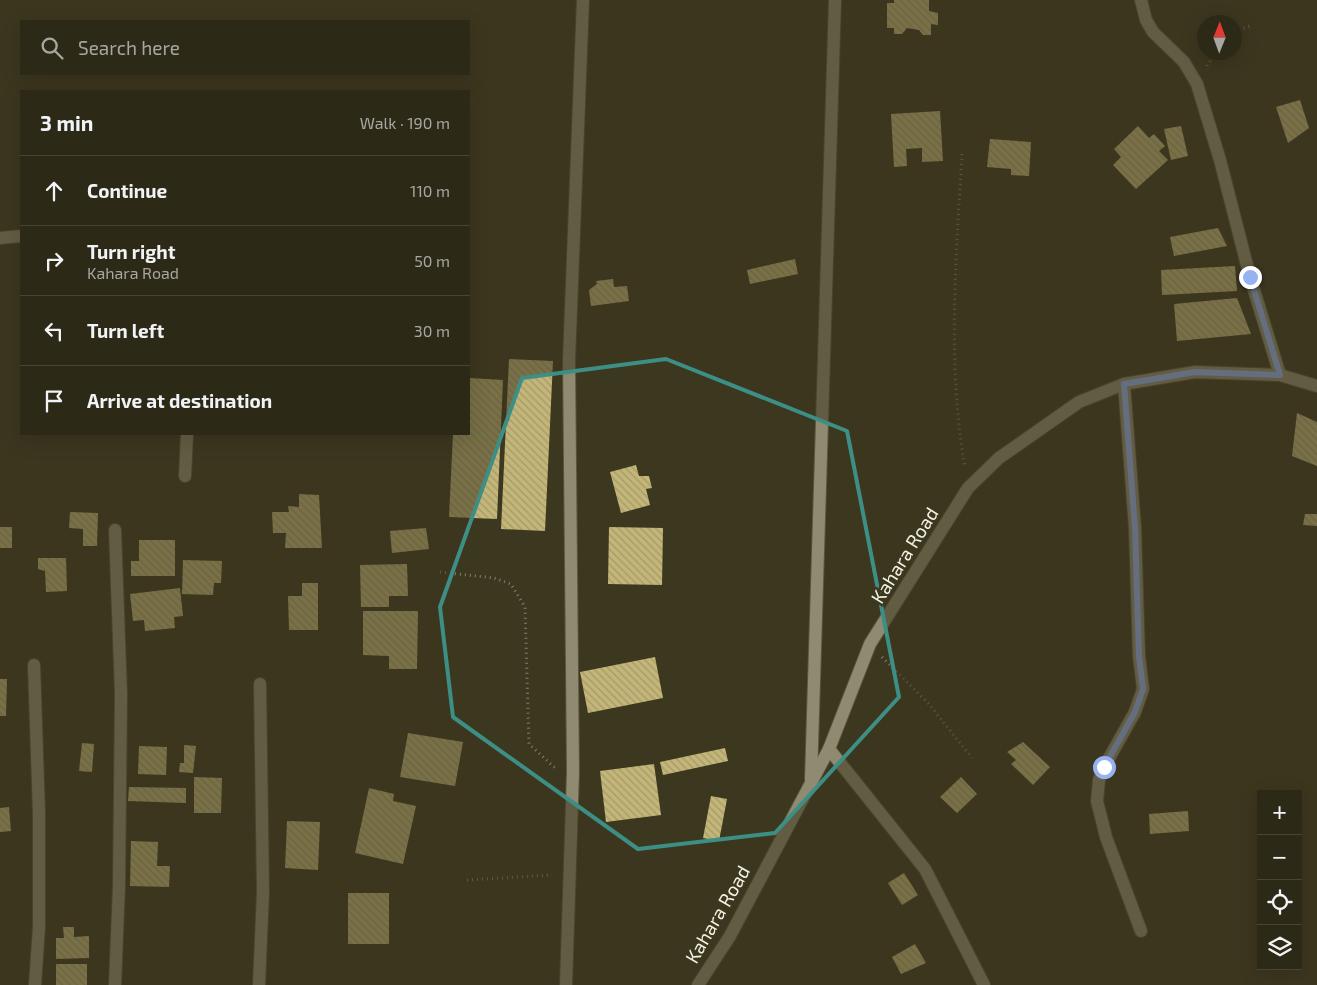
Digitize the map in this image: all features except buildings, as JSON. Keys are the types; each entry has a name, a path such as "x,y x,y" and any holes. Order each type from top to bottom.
{"street":[{"path":"566,985 573,772 569,360 583,0"},
{"path":"811,782 813,645 835,0"},
{"path":"1141,0 1146,20 1154,32 1184,62 1197,84 1223,169 1250,277 1280,375"},
{"path":"0,238 20,236"},
{"name":"Kahara Road","path":"698,985 730,936 829,749 870,644 968,488 999,458 1072,407 1124,384 1195,372 1280,375 1317,386"},
{"path":"1124,384 1135,528 1139,656 1143,689 1135,712 1104,767 1099,780 1097,801 1106,837 1141,930"},
{"path":"185,476 187,435"},
{"path":"115,530 121,694 119,886 115,985"},
{"path":"34,665 39,813 38,927 35,985"},
{"path":"259,985 262,892 260,684"},
{"path":"829,749 925,869 984,985"}],"path":[{"path":"1242,28 1250,26"},
{"path":"962,154 954,287 959,435 968,488"},
{"path":"440,572 494,578 511,584 524,607 529,744 555,768 573,772"},
{"path":"870,644 928,703 972,758"},
{"path":"467,880 570,873"}],"highlighted area":[{"path":"666,359 847,431 899,697 775,833 638,849 453,717 440,607 522,378"}],"route":[{"path":"1104,767 1135,712 1143,689 1139,656 1135,528 1124,384 1195,372 1280,375 1250,277"}]}
